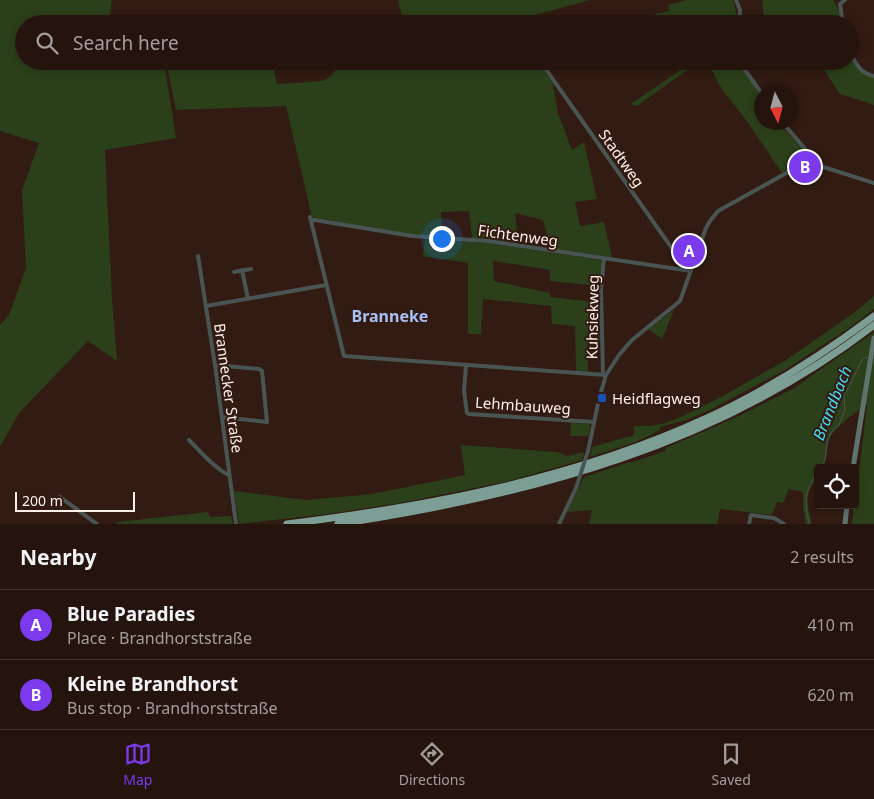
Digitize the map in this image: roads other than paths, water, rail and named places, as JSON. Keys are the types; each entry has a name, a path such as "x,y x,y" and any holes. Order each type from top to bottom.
{"highway":[{"path":"338,524 455,504 517,490 604,465 666,443 750,404 825,360 874,316"},
{"path":"287,524 454,498 506,486 602,459 680,430 748,398 857,333 874,325"}],"street":[{"path":"736,0 740,15"},
{"path":"842,15 840,4 845,0"},
{"path":"859,66 865,74 874,76"},
{"name":"Stadtweg","path":"546,70 683,264 683,269"},
{"path":"745,70 756,85"},
{"path":"789,130 806,150 811,164"},
{"path":"559,524 576,488 588,450 604,375 632,340 680,301 710,221 718,211 792,170 811,164 874,183"},
{"name":"Fichtenweg","path":"326,285 310,219 412,236 488,241 691,271"},
{"name":"Brannecker Straße","path":"198,256 215,365 236,524"},
{"name":"Kuhsiekweg","path":"604,259 601,288 604,375"},
{"path":"234,272 251,269"},
{"path":"242,270 248,299"},
{"path":"206,306 326,285 344,356 604,375"},
{"path":"855,464 874,338"},
{"path":"215,365 262,371 267,422 222,417"},
{"name":"Lehmbauweg","path":"466,365 464,391 467,413 469,414 594,422"},
{"path":"189,440 207,458 225,473 229,474"},
{"path":"60,497 97,524"},
{"path":"845,524 847,509"},
{"path":"749,524 751,516 774,518 784,524"}],"waterway":[{"name":"Brandbach","path":"823,464 828,439 832,431 839,425 845,409 844,397 863,358 868,357"},
{"name":"Brandbach","path":"809,524 806,497 814,478"}],"place":[{"name":"Kleine Brandhorst","path":"805,167"},
{"name":"Blue Paradies","path":"689,251"},
{"name":"Heidflagweg","path":"602,398"}],"district":[{"name":"Branneke","path":"390,316"}]}
